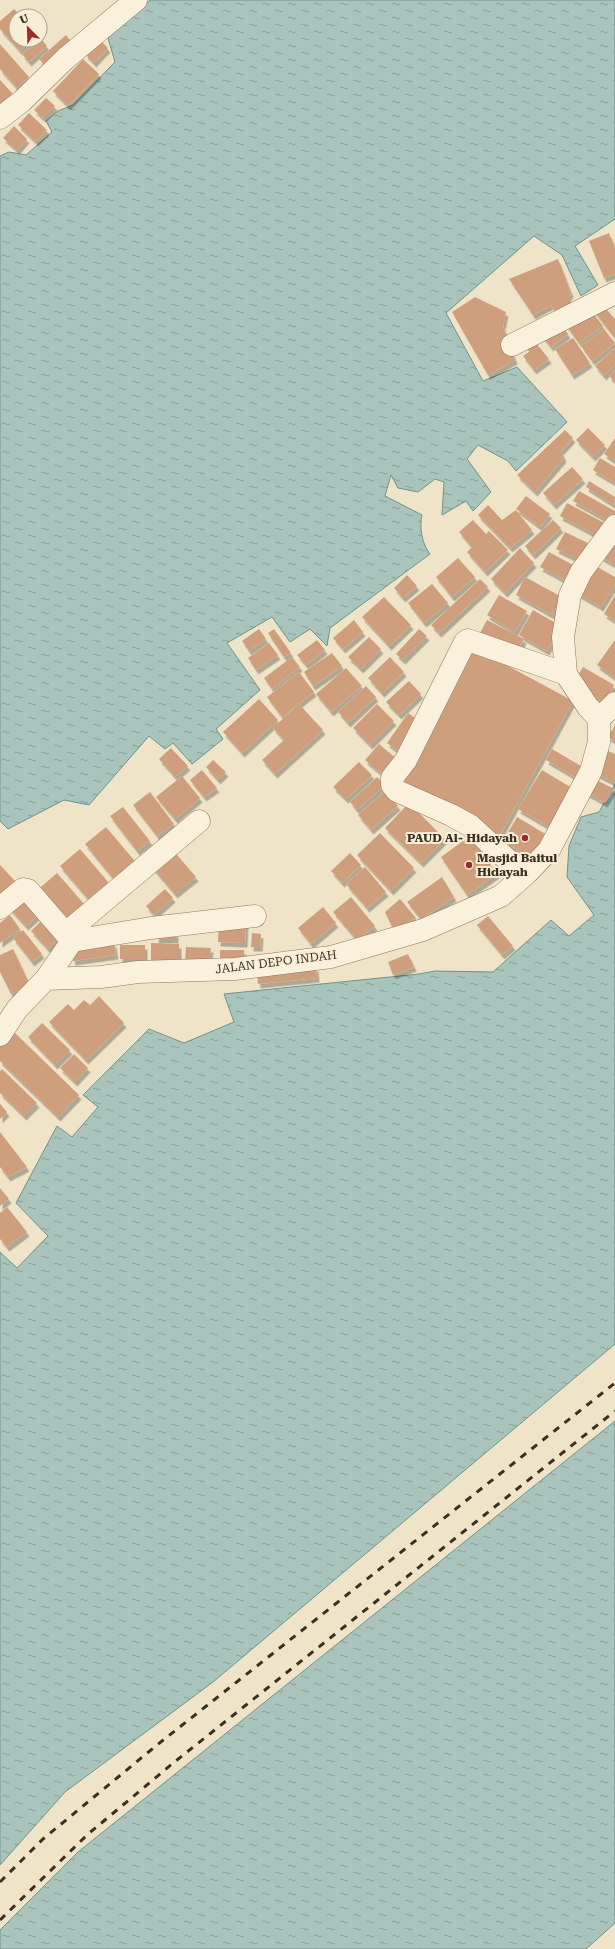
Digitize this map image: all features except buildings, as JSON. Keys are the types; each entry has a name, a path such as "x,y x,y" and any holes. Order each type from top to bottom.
{"street":[{"path":"0,118 22,101 65,58 136,0"},
{"path":"512,345 615,293"},
{"path":"615,526 581,572 570,595 563,638 566,674 588,707 599,719 615,703"},
{"path":"524,875 471,826 451,815 397,791 392,785 392,778 406,760 444,682 465,642 468,640 566,674"},
{"name":"JALAN DEPO INDAH","path":"46,979 101,977 138,972 235,969 331,957 423,930 501,896 549,850 591,771 599,742 599,719"},
{"path":"0,1035 9,1009 46,979 69,937 199,821"},
{"path":"0,908 23,889 25,889 69,937"},
{"path":"69,937 255,916"}],"water":[{"path":"150,0 615,0 615,219 575,246 598,285 581,296 562,255 534,236 446,313 483,381 517,367 567,422 516,471 508,461 478,445 467,459 491,492 473,511 466,501 442,515 444,482 435,479 418,492 398,488 391,475 385,496 422,515 422,535 427,550 430,554 330,628 327,646 310,629 290,642 272,617 227,643 260,690 216,729 223,739 192,764 173,743 165,749 149,736 89,805 64,800 8,829 0,821 0,156 9,152 26,155 52,132 46,121 58,111 73,105 115,62 108,38"},
{"path":"615,784 615,1344 213,1682 65,1792 0,1865 0,1252 17,1268 48,1236 16,1203 57,1126 72,1137 98,1107 83,1095 149,1029 184,1043 234,1022 224,994 419,974 435,971 493,972 551,920 569,936 594,915 567,877 569,846 581,817 599,812"},
{"path":"615,1421 615,1923 586,1949 0,1949 0,1930 78,1852"}],"railway":[{"path":"0,1882 43,1839 157,1745 615,1383"},
{"path":"0,1920 87,1835 172,1764 615,1411"}],"place":[{"name":"PAUD Al- Hidayah","path":"525,838"},
{"name":"Masjid Baitul Hidayah","path":"469,865"}]}
